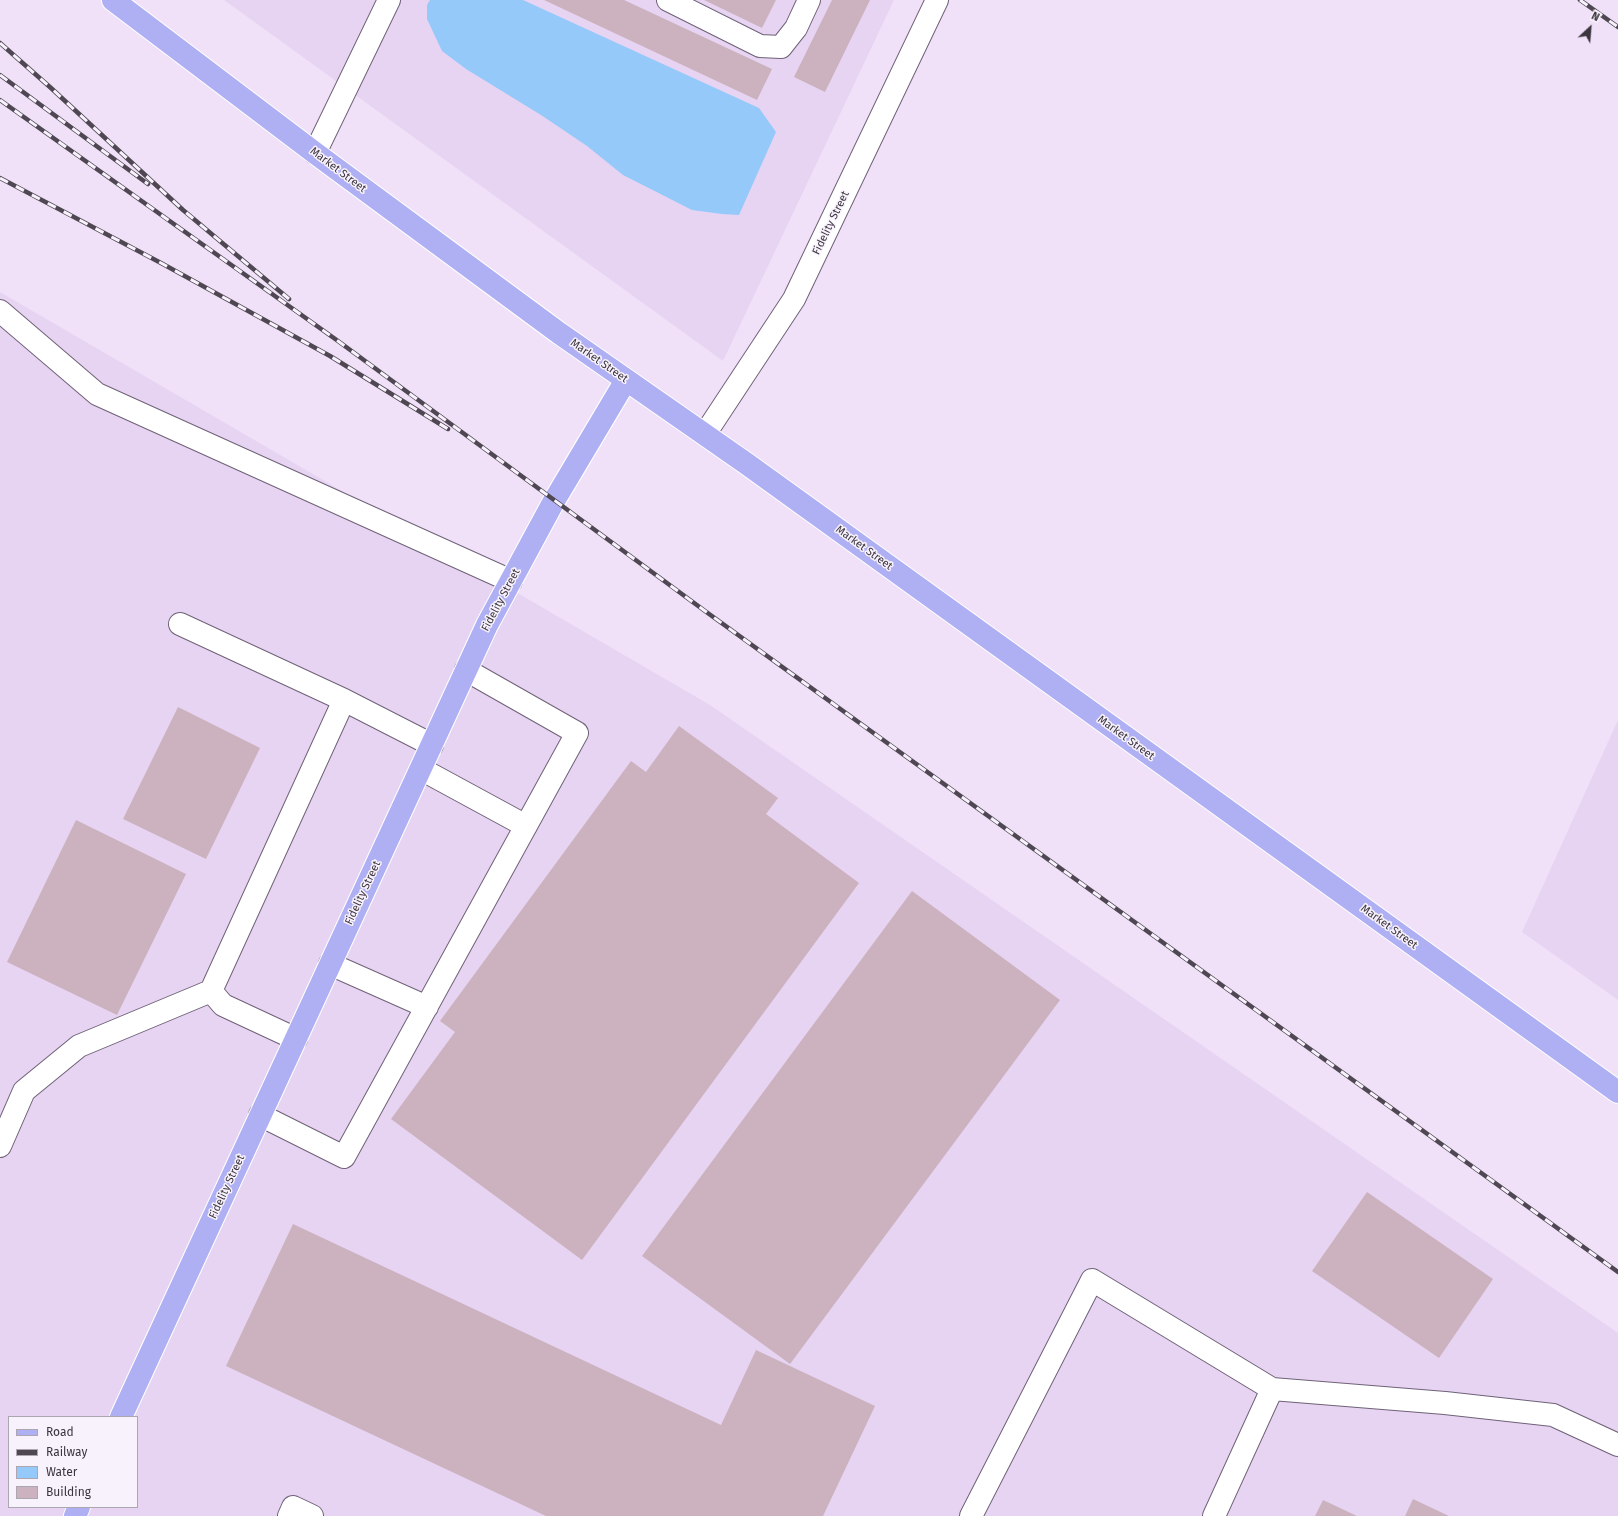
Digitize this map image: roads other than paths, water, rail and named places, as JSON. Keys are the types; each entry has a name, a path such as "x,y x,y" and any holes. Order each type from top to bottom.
{"main road":[{"name":"Market Street","path":"113,0 315,153 559,333 705,434 1618,1092"},
{"name":"Fidelity Street","path":"121,1416 487,625 554,501 626,380"}],"street":[{"path":"315,153 389,0"},
{"path":"668,0 760,46 781,46 796,28 809,0"},
{"name":"Fidelity Street","path":"705,434 794,299 937,0"},
{"path":"0,311 96,394 511,581"},
{"path":"180,624 344,700 432,745"},
{"path":"260,1115 344,1157 577,733 466,670"},
{"path":"0,1146 24,1091 79,1046 211,991 344,700"},
{"path":"421,769 526,826"},
{"path":"330,964 427,1007"},
{"path":"211,991 223,1006 296,1039"},
{"path":"971,1516 1092,1280 1272,1389 1445,1403 1552,1415 1618,1445"},
{"path":"1214,1516 1272,1389"},
{"path":"289,1516 293,1507 312,1516"}],"water":[{"path":"430,0 523,0 759,108 776,132 739,215 692,210 623,175 587,146 541,115 466,69 442,51 427,19 427,5"}],"railway":[{"path":"1580,0 1618,27"},
{"path":"0,43 183,210 289,299"},
{"path":"0,75 148,184"},
{"path":"0,100 338,341 705,611 1618,1272"},
{"path":"0,178 161,263 330,356 448,429"}]}
